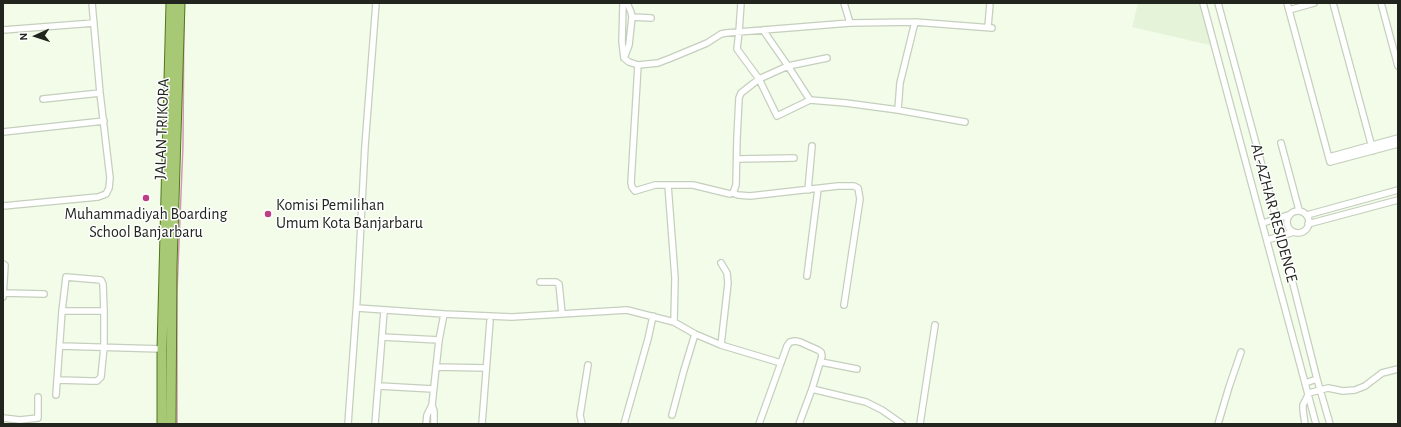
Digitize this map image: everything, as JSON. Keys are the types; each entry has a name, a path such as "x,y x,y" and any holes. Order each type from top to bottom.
{"main road":[{"name":"JALAN TRIKORA","path":"171,3 173,100 171,424"},
{"name":"JALAN TRIKORA","path":"162,424 162,349 173,100 180,3"}],"street":[{"path":"3,206 98,196 106,194 109,188 110,178 100,93 92,3"},
{"path":"348,424 357,308 365,146 376,3"},
{"path":"623,3 622,42 624,58 629,62 638,65 658,63 707,43 721,34 850,23 915,22 990,27 990,3"},
{"path":"624,58 629,45 632,17 626,3"},
{"path":"741,3 740,32 737,49 759,79 777,116 810,100 898,110 965,122"},
{"path":"844,3 850,23"},
{"name":"AL-AZHAR RESIDENCE","path":"1203,3 1316,424"},
{"name":"AL-AZHAR RESIDENCE","path":"1218,3 1330,424"},
{"path":"1287,3 1330,162 1398,138"},
{"path":"1289,10 1314,3"},
{"path":"1333,3 1372,148"},
{"path":"1381,3 1398,66"},
{"path":"632,17 651,18"},
{"path":"898,110 900,83 915,22"},
{"path":"3,30 94,23"},
{"path":"763,30 810,100"},
{"path":"733,193 736,185 739,98 741,93 759,79 788,66 827,58"},
{"path":"638,65 631,186 634,190 636,191 655,185 693,185 730,194 733,193 750,196 838,186 854,186 858,188 860,200 844,305"},
{"path":"42,99 100,93"},
{"path":"3,132 104,121"},
{"path":"1281,143 1299,210"},
{"path":"1372,148 1398,144"},
{"path":"808,190 812,146"},
{"path":"737,159 794,158"},
{"path":"668,185 675,278 674,322"},
{"path":"806,276 818,189"},
{"path":"1307,215 1398,190"},
{"path":"1308,224 1398,200"},
{"path":"1263,223 1299,210 1303,211 1309,219 1304,231 1294,232 1267,240"},
{"path":"1324,210 1327,220"},
{"path":"1288,215 1287,225 1294,232"},
{"path":"721,263 726,273 728,283 721,345"},
{"path":"3,264 5,265 3,297"},
{"path":"56,395 66,277 101,280 103,284 104,347 101,377 98,381 58,380"},
{"path":"540,282 556,282 559,284 562,314"},
{"path":"3,293 44,294"},
{"path":"357,308 384,311 512,317 628,310 674,322 721,345 781,364"},
{"path":"62,311 104,311"},
{"path":"375,424 384,311"},
{"path":"434,424 434,411 432,405 433,389 444,314"},
{"path":"624,424 654,316"},
{"path":"482,424 490,321"},
{"path":"920,424 935,325"},
{"path":"672,415 684,370 696,334"},
{"path":"382,337 439,340"},
{"path":"759,424 787,346 790,342 795,341 818,350 822,354 812,390 799,424"},
{"path":"60,346 162,349"},
{"path":"1218,424 1229,387 1242,352"},
{"path":"821,362 857,369"},
{"path":"582,424 580,415 588,365"},
{"path":"436,367 486,368"},
{"path":"1305,424 1303,405 1308,394 1320,389 1330,388 1343,391 1355,390 1365,386 1382,373 1398,369"},
{"path":"1305,383 1317,379"},
{"path":"379,386 433,389"},
{"path":"812,390 866,402 882,410 902,424"},
{"path":"3,418 20,422 38,421 38,398"},
{"path":"426,424 427,415 432,405"}],"shaded area":[{"path":"1138,3 1200,3 1210,45 1132,27"}],"waterway":[{"path":"177,424 177,292 183,145 184,5"}],"place":[{"name":"Muhammadiyah Boarding School Banjarbaru","path":"146,198"},
{"name":"Komisi Pemilihan Umum Kota Banjarbaru","path":"268,214"}]}
